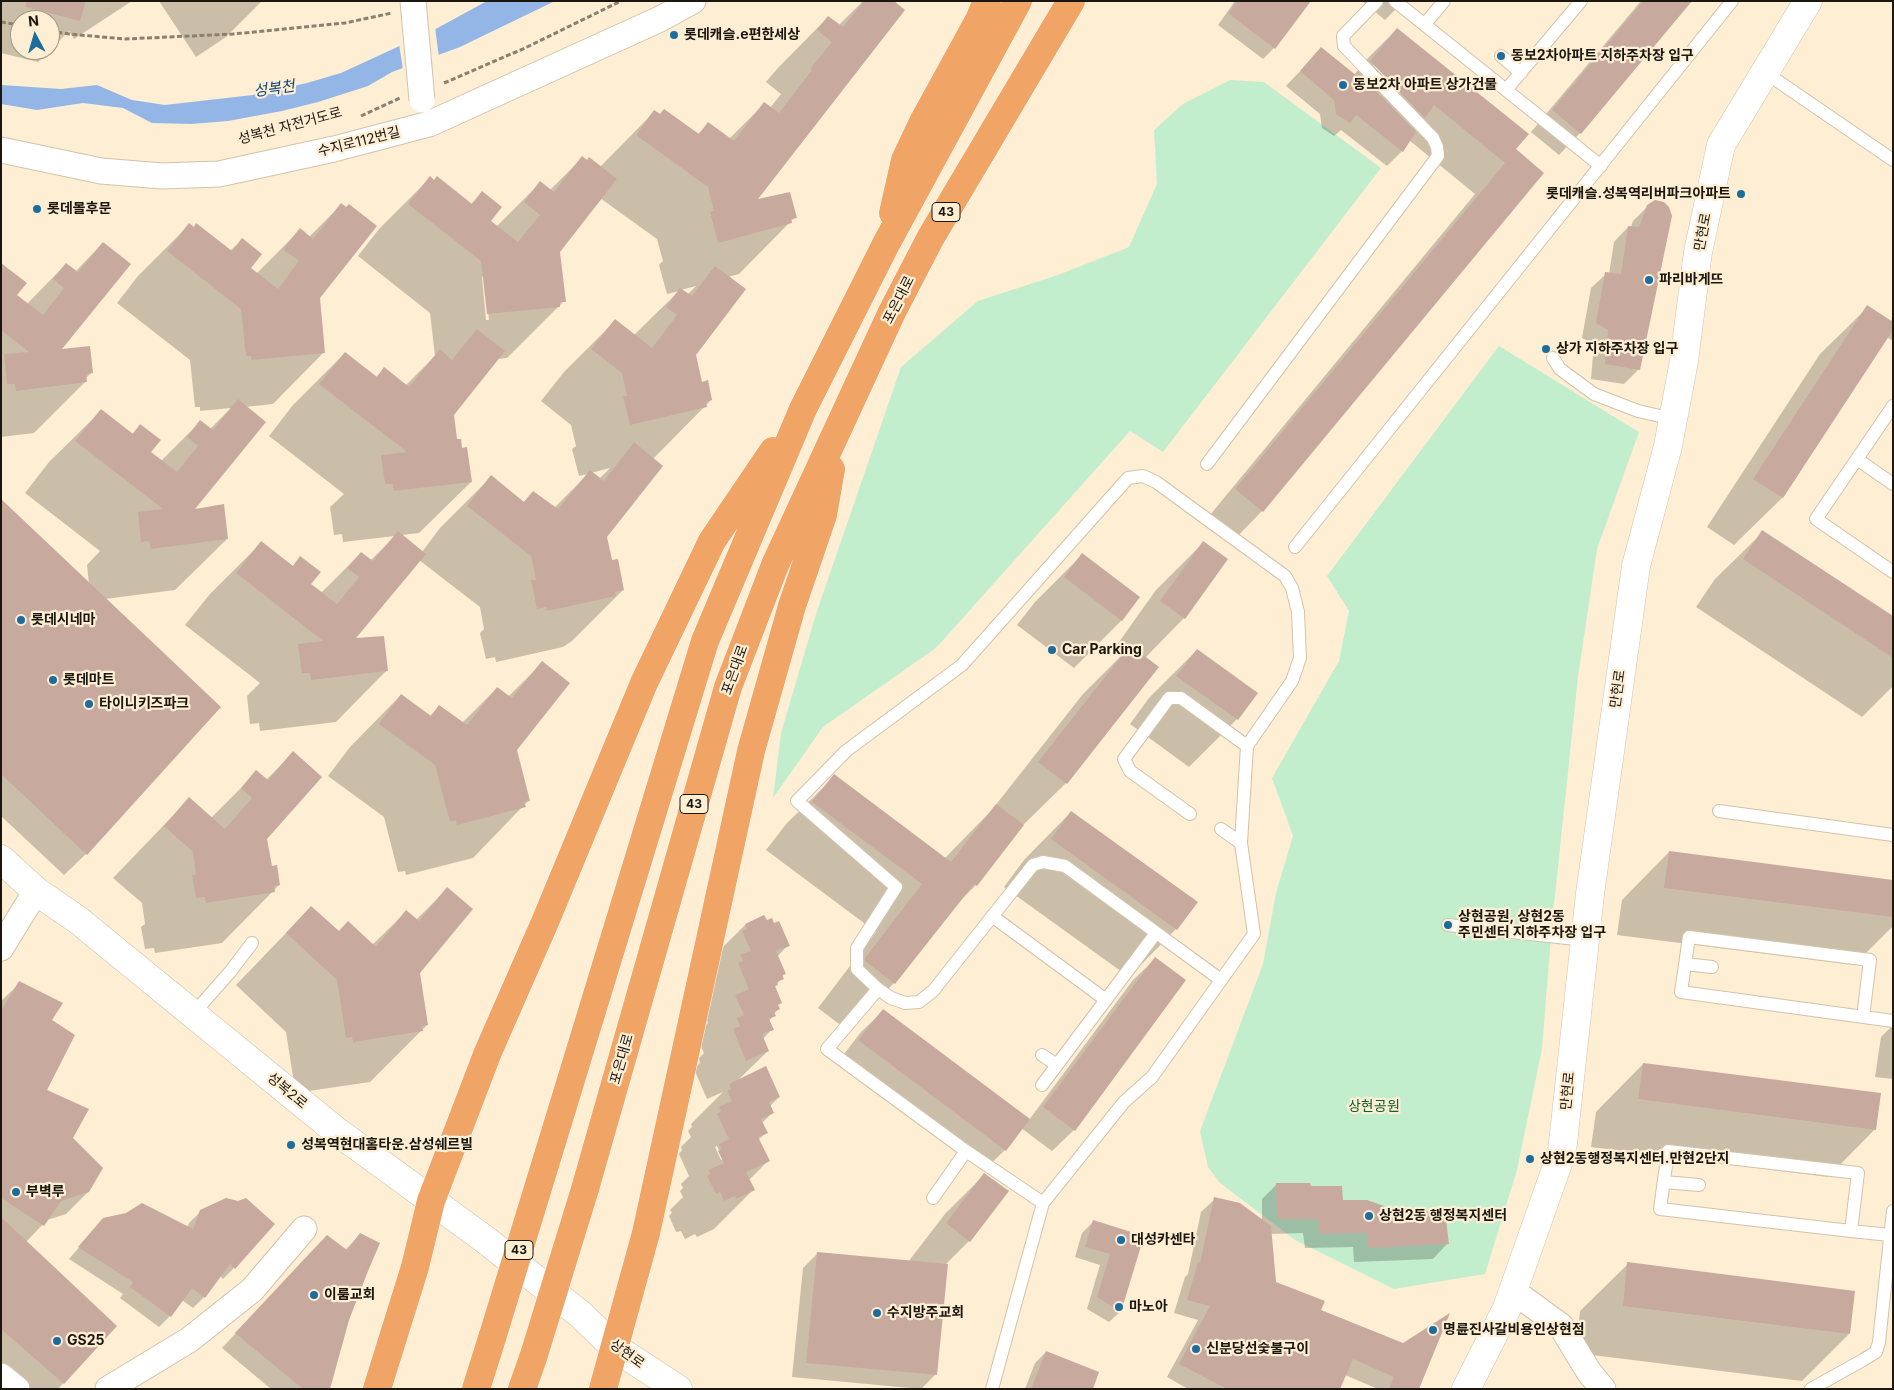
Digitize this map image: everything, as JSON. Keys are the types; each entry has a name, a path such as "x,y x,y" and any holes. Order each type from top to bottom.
{"main road":[{"path":"886,244 905,160 922,122 979,20 987,1"},
{"name":"43","path":"476,1389 705,642 803,409 886,244 1018,1"},
{"name":"포은대로","path":"522,1389 585,1189 728,687 775,564 892,312 931,237 1071,1"},
{"path":"377,1389 415,1267 431,1201 488,1052 545,922 644,682 712,541 803,409"},
{"path":"602,1389 646,1233 751,751 792,606 822,515 837,432"}],"street":[{"name":"수지로112번길","path":"1,150 101,171 162,176 219,174 334,149 429,124 693,1"},
{"name":"만현로","path":"1466,1389 1507,1308 1562,1152 1585,940 1623,647 1636,566 1668,446 1684,361 1698,252 1721,145 1808,1"},
{"path":"405,6 420,95 429,124"},
{"name":"성복2로","path":"1,859 36,891 78,920 335,1130 483,1238 580,1314"},
{"path":"1,948 36,891"},
{"path":"108,1389 189,1340 252,1290 304,1229"},
{"path":"1513,1291 1561,1326 1589,1372 1603,1389"},
{"name":"상현로","path":"580,1314 615,1348 678,1389"},
{"path":"1,1376 17,1389"}],"lane":[{"path":"1207,464 1438,156 1437,147 1432,138 1344,46 1343,36 1377,1"},
{"path":"1395,1 1601,166"},
{"path":"1425,24 1444,1"},
{"path":"1506,90 1581,1"},
{"path":"1295,547 1732,1"},
{"path":"1501,56 1521,73"},
{"path":"1766,73 1893,160"},
{"path":"1553,358 1560,368 1594,394 1638,411 1673,419"},
{"path":"1891,413 1856,459 1816,519 1893,572"},
{"path":"1856,459 1893,484"},
{"path":"992,1389 1043,1203 1124,1102 1152,1077 1254,934 1241,843 1248,746 1292,681 1300,658 1298,612 1292,588 1284,576 1156,482 1143,476 1128,478 962,665 846,751 797,801 896,887 857,948 857,969 890,998 905,1003 919,1002 933,991 1034,865 1043,862 1065,866 1220,980"},
{"path":"1190,814 1130,771 1124,759 1169,698 1180,698 1248,746"},
{"path":"1719,811 1893,835"},
{"path":"1221,829 1241,843"},
{"path":"992,916 1106,1000"},
{"path":"1448,925 1585,940"},
{"path":"1042,1084 1156,933"},
{"path":"1863,1017 1870,960 1689,937 1681,992 1863,1017 1893,1021"},
{"path":"193,1014 230,972 252,943"},
{"path":"1685,964 1712,967"},
{"path":"878,989 827,1049 966,1150 1043,1203"},
{"path":"1042,1055 1057,1065"},
{"path":"934,1198 966,1150"},
{"path":"1851,1231 1858,1172 1668,1151 1660,1209 1851,1231 1890,1235"},
{"path":"1664,1182 1699,1185"},
{"path":"1813,1388 1876,1352 1893,1211"}],"path":[{"name":"성복천 자전거도로","path":"354,120 375,108 420,95 525,48 621,1"},
{"path":"60,33 126,39 234,34 345,24 389,14 405,6"}],"green space":[{"path":"1230,80 1264,82 1381,168 1163,452 1130,431 936,648 823,727 773,798 781,733 816,614 901,367 978,301 1058,275 1129,247 1157,184 1154,130 1183,104"},
{"name":"상현공원","path":"1499,346 1639,432 1597,549 1578,677 1552,924 1542,1049 1517,1170 1485,1274 1394,1289 1295,1240 1220,1183 1208,1167 1200,1131 1263,964 1276,893 1293,836 1272,778 1339,661 1349,611 1327,576"}],"water":[{"path":"487,1 555,1 460,47 392,72 368,86 282,111 228,121 191,124 152,123 123,108 83,103 37,110 1,104 1,85 61,89 97,85 132,100 165,105 253,95 341,73 432,31"}],"pier":[{"path":"435,27 439,58 403,70 399,44"}],"building":[{"path":"26,1 86,1 80,21 60,16 60,10 38,10 26,7"},
{"path":"864,1 894,1 905,10 758,199 790,192 797,218 791,219 792,223 718,243 710,212 714,211 708,187 636,135 654,110 660,114 664,109 699,134 708,122 734,141 764,102 779,113 812,70 810,69 832,42 817,30 828,16 843,27"},
{"path":"1237,1 1311,1 1275,49 1228,13"},
{"path":"1643,1 1692,1 1581,134 1552,110"},
{"path":"1397,28 1529,134 1516,149 1544,173 1263,512 1235,489 1505,163 1434,105 1425,118 1370,61"},
{"name":"동보2차 아파트 상가건물","path":"1321,47 1357,76 1359,74 1416,132 1403,152 1356,115 1350,123 1336,114 1334,100 1300,71"},
{"path":"582,156 587,160 589,157 617,179 560,252 566,302 560,302 560,307 487,314 481,261 408,204 430,176 434,180 437,176 472,204 482,191 502,207 491,221 518,242 540,215 524,202 540,181 554,192"},
{"path":"1655,200 1664,202 1669,207 1672,216 1640,370 1605,364 1608,330 1596,323 1605,272 1621,274 1628,226 1639,227 1647,205"},
{"path":"341,203 346,207 349,204 377,226 320,298 325,353 251,360 251,356 246,356 241,309 167,251 189,223 194,227 196,223 232,251 242,238 262,254 251,268 278,289 299,261 283,249 300,228 313,239"},
{"path":"103,242 131,264 62,349 90,346 93,373 86,374 87,382 16,391 15,384 7,384 4,354 29,352 1,330 1,263 27,283 17,295 43,315 64,288 53,279 66,263 78,272"},
{"path":"715,266 746,289 696,355 702,382 708,380 712,400 706,402 707,407 630,425 623,396 627,396 622,373 591,349 615,319 652,348 677,315 666,307 680,288 692,296"},
{"path":"1867,305 1893,322 1893,330 1783,498 1753,479"},
{"path":"477,329 505,351 454,415 457,439 461,439 462,448 467,447 472,482 394,491 393,484 385,484 381,455 407,452 319,384 345,352 377,377 384,367 409,387 440,349 452,360"},
{"path":"238,399 266,422 195,509 224,504 228,539 151,549 149,541 141,542 138,512 163,509 75,441 101,409 133,434 140,424 161,440 151,452 177,472 198,446 187,437 200,420 213,430"},
{"path":"634,442 663,466 607,537 612,560 618,559 624,590 615,592 616,596 547,611 546,607 537,609 531,580 536,580 531,556 467,506 491,475 524,502 533,491 558,509 590,470 604,481"},
{"path":"1,499 221,707 87,855 1,774"},
{"path":"1762,530 1893,616 1893,658 1743,559"},
{"path":"398,531 426,554 356,638 384,636 388,671 311,680 310,673 302,673 298,644 323,641 236,573 261,541 293,566 300,556 321,572 311,584 337,604 359,577 347,568 361,552 373,561"},
{"path":"1203,541 1228,559 1185,619 1160,601"},
{"path":"1082,553 1140,597 1122,621 1064,577"},
{"path":"1130,645 1159,667 1067,784 1038,762"},
{"path":"1197,649 1258,693 1238,720 1176,676"},
{"path":"542,661 570,683 517,750 530,801 524,802 526,807 457,825 456,820 450,822 435,765 379,724 401,694 431,716 439,705 467,725 497,687 512,698"},
{"path":"293,751 322,777 267,839 272,866 277,865 280,885 274,886 275,892 206,903 205,897 196,898 192,875 196,874 193,852 164,826 189,797 225,829 252,798 241,788 256,770 268,780"},
{"path":"834,774 951,862 996,804 1024,825 977,886 974,884 895,984 865,961 865,958 922,884 812,802"},
{"path":"1071,811 1198,902 1177,930 1051,839"},
{"path":"1669,851 1893,880 1893,917 1664,888"},
{"path":"447,887 473,909 420,973 428,1025 422,1026 423,1031 353,1042 352,1037 346,1038 337,980 286,933 311,906 339,931 348,921 376,947 406,910 419,921"},
{"path":"764,915 767,920 772,918 774,923 779,921 790,946 776,951 786,974 782,975 784,979 777,982 778,985 775,986 782,1003 778,1005 780,1009 774,1012 776,1016 769,1019 774,1030 762,1034 769,1051 746,1061 733,1029 740,1026 737,1018 744,1015 735,995 749,989 738,963 743,961 740,955 751,951 742,931 747,929 745,924"},
{"path":"1155,957 1186,980 1075,1131 1043,1107"},
{"path":"19,981 63,1003 52,1020 75,1035 47,1090 89,1109 73,1138 103,1168 89,1192 61,1201 44,1226 1,1198 1,1011"},
{"path":"883,1009 1030,1119 1006,1151 858,1040"},
{"path":"1643,1063 1881,1093 1876,1130 1638,1099"},
{"path":"766,1066 780,1097 769,1102 774,1113 761,1119 768,1133 758,1137 770,1161 746,1172 755,1190 736,1199 735,1196 724,1201 720,1192 716,1194 707,1176 710,1174 709,1170 724,1163 718,1151 721,1149 719,1144 729,1139 717,1114 721,1111 719,1107 732,1101 727,1091 731,1089 729,1084"},
{"path":"984,1173 1009,1191 970,1242 946,1223"},
{"name":"상현2동 행정복지센터","path":"1276,1183 1310,1183 1311,1186 1342,1186 1343,1200 1367,1200 1384,1206 1385,1212 1445,1211 1449,1244 1368,1248 1367,1233 1319,1234 1318,1219 1277,1219"},
{"path":"1214,1197 1240,1203 1271,1226 1276,1282 1325,1301 1321,1310 1403,1343 1450,1313 1419,1389 1389,1389 1394,1377 1353,1359 1340,1389 1227,1389 1179,1364 1210,1306 1187,1300 1198,1262 1200,1263"},
{"path":"226,1198 238,1201 246,1198 275,1224 235,1269 230,1264 205,1298 192,1288 171,1317 130,1287 133,1282 78,1247 103,1218 126,1213 142,1203 193,1229 200,1210"},
{"path":"1,1217 117,1326 64,1384 1,1329"},
{"path":"1093,1220 1144,1236 1121,1312 1097,1297 1110,1254 1085,1247"},
{"name":"이룸교회","path":"360,1233 380,1243 349,1320 330,1389 303,1389 235,1333 327,1235 347,1250"},
{"name":"수지방주교회","path":"817,1252 948,1264 937,1375 806,1363"},
{"path":"1627,1262 1855,1291 1850,1334 1623,1306"},
{"path":"1046,1351 1099,1372 1093,1389 1031,1389"}],"place":[{"name":"롯데캐슬.e편한세상","path":"674,35"},
{"name":"동보2차아파트 지하주차장 입구","path":"1501,56"},
{"name":"동보2차 아파트 상가건물","path":"1343,85"},
{"name":"롯데캐슬.성복역리버파크아파트","path":"1741,194"},
{"name":"롯데몰후문","path":"37,209"},
{"name":"파리바게뜨","path":"1649,280"},
{"name":"상가 지하주차장 입구","path":"1546,349"},
{"name":"롯데시네마","path":"21,620"},
{"name":"Car Parking","path":"1052,650"},
{"name":"롯데마트","path":"53,680"},
{"name":"타이니키즈파크","path":"89,704"},
{"name":"상현공원, 상현2동 주민센터 지하주차장 입구","path":"1448,925"},
{"name":"성복역현대홈타운.삼성쉐르빌","path":"291,1145"},
{"name":"상현2동행정복지센터.만현2단지","path":"1530,1159"},
{"name":"부벽루","path":"16,1192"},
{"name":"상현2동 행정복지센터","path":"1369,1216"},
{"name":"대성카센타","path":"1121,1240"},
{"name":"이룸교회","path":"314,1295"},
{"name":"마노아","path":"1119,1307"},
{"name":"수지방주교회","path":"877,1313"},
{"name":"명륜진사갈비용인상현점","path":"1433,1330"},
{"name":"GS25","path":"57,1341"},
{"name":"신분당선숯불구이","path":"1196,1349"}],"water label":[{"name":"성복천","path":"274,89"}]}
